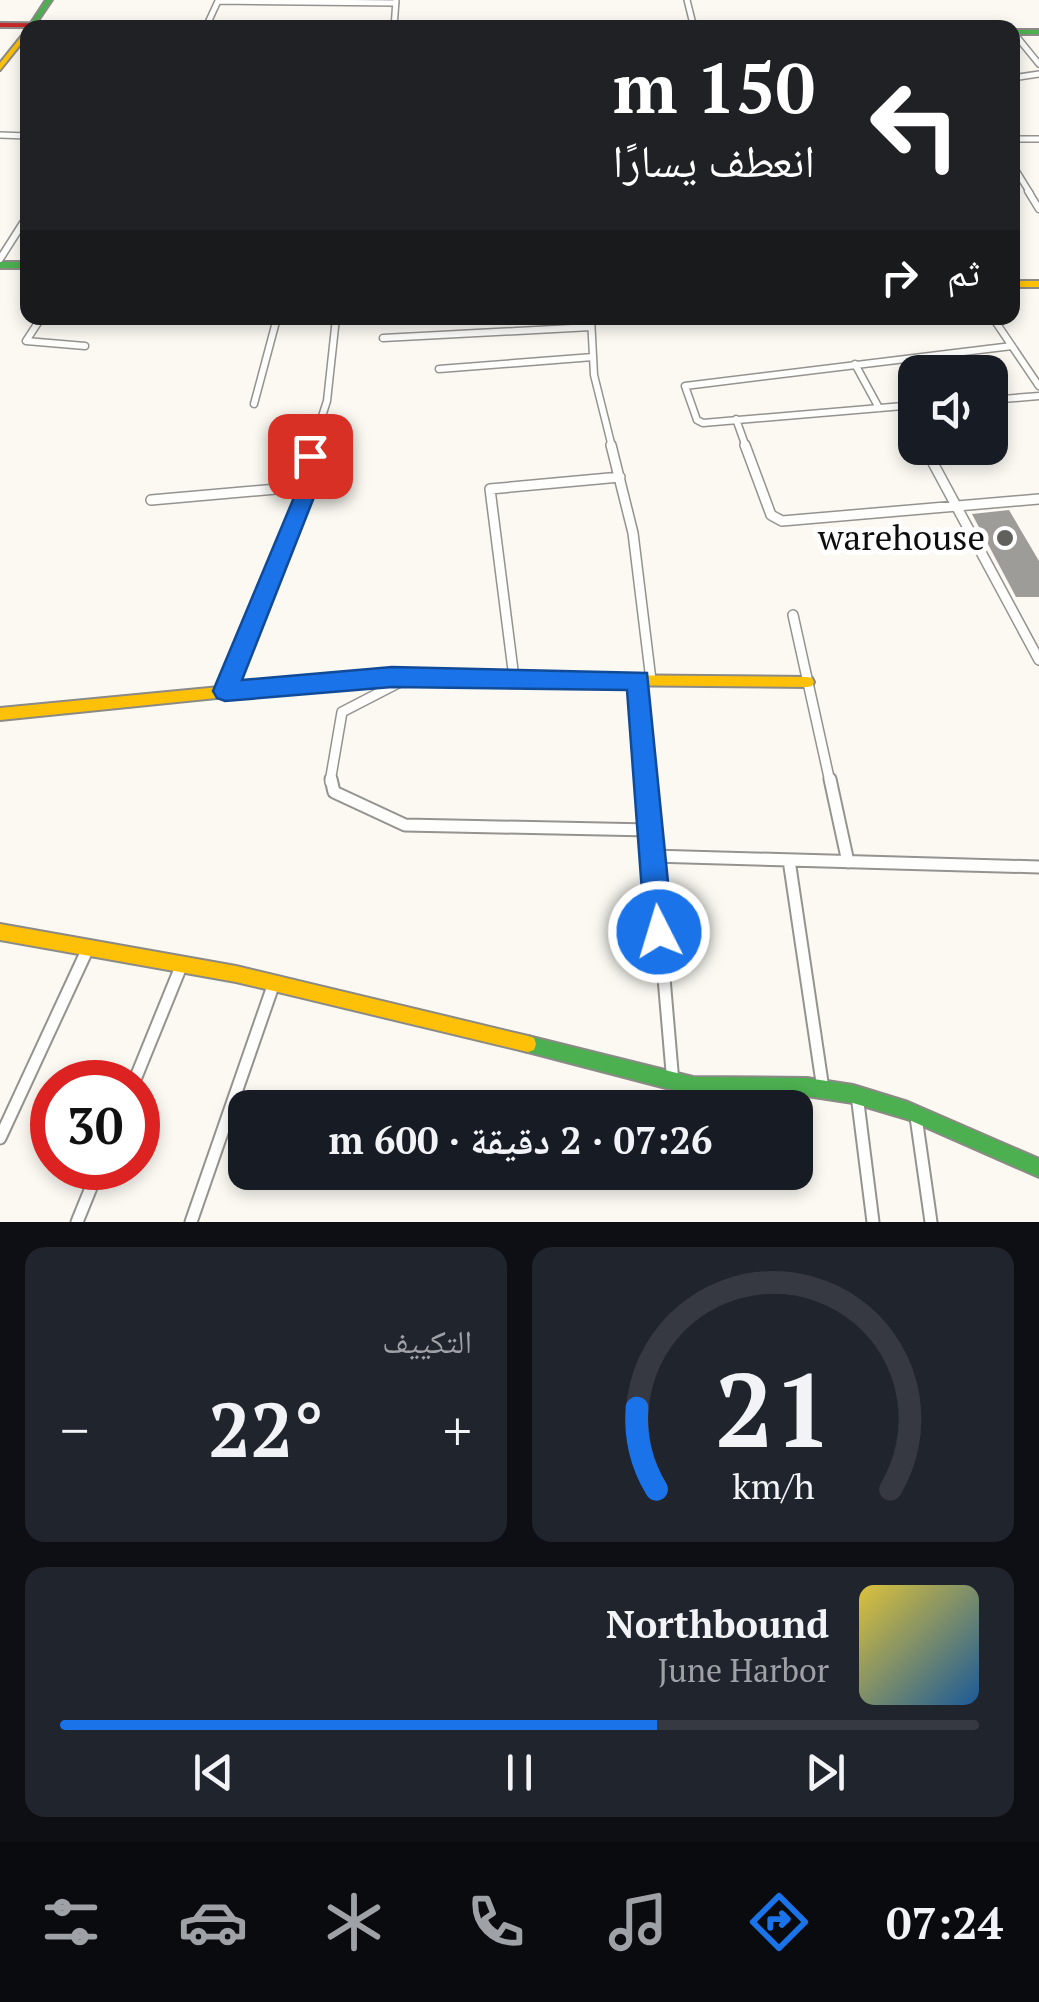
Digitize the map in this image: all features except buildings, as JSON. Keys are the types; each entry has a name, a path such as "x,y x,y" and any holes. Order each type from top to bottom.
{"street":[{"path":"209,20 218,1 396,2"},
{"path":"0,68 20,40"},
{"path":"1020,41 1039,64"},
{"path":"1020,177 1039,209"},
{"path":"0,262 20,228"},
{"path":"36,325 26,341 85,346"},
{"path":"254,404 275,325"},
{"path":"299,488 327,401 335,325"},
{"path":"383,338 552,325"},
{"path":"591,325 593,357 633,533 645,680 650,830 673,1083"},
{"path":"998,325 1039,386"},
{"path":"898,407 698,422 685,385 1012,346"},
{"path":"439,369 593,357"},
{"path":"855,364 880,408"},
{"path":"1025,365 1039,365"},
{"path":"1008,399 1039,396"},
{"path":"736,419 774,518 788,522 1039,499"},
{"path":"934,465 1039,660"},
{"path":"514,678 490,489 620,476"},
{"path":"151,500 299,488 306,492 225,691"},
{"path":"793,615 848,862"},
{"path":"411,677 342,712 330,784 334,792 404,825 650,830"},
{"path":"0,714 342,679 807,682"},
{"path":"652,856 1039,866"},
{"path":"789,860 823,1089"},
{"path":"0,932 274,983 470,1028 673,1083 725,1089 823,1089 856,1096 1039,1168"},
{"path":"0,1138 88,946"},
{"path":"143,1060 182,964"},
{"path":"191,1222 274,983"},
{"path":"856,1096 873,1222"},
{"path":"916,1117 931,1222"},
{"path":"77,1222 90,1190"}],"traffic: fast":[{"path":"35,20 49,0"},
{"path":"1020,32 1039,32"},
{"path":"0,265 20,265"},
{"path":"528,1044 693,1086 807,1087 853,1094 908,1111 1039,1168"}],"traffic: slow":[{"path":"0,68 20,41"},
{"path":"1020,284 1039,284"},
{"path":"0,714 364,678 807,682"},
{"path":"0,932 236,974 528,1044"}],"traffic: jam":[{"path":"0,25 20,25"}],"place":[{"name":"warehouse","path":"1005,538"}],"route":[{"path":"310,456 299,488 306,492 225,691 392,677 638,680 659,932"}]}
